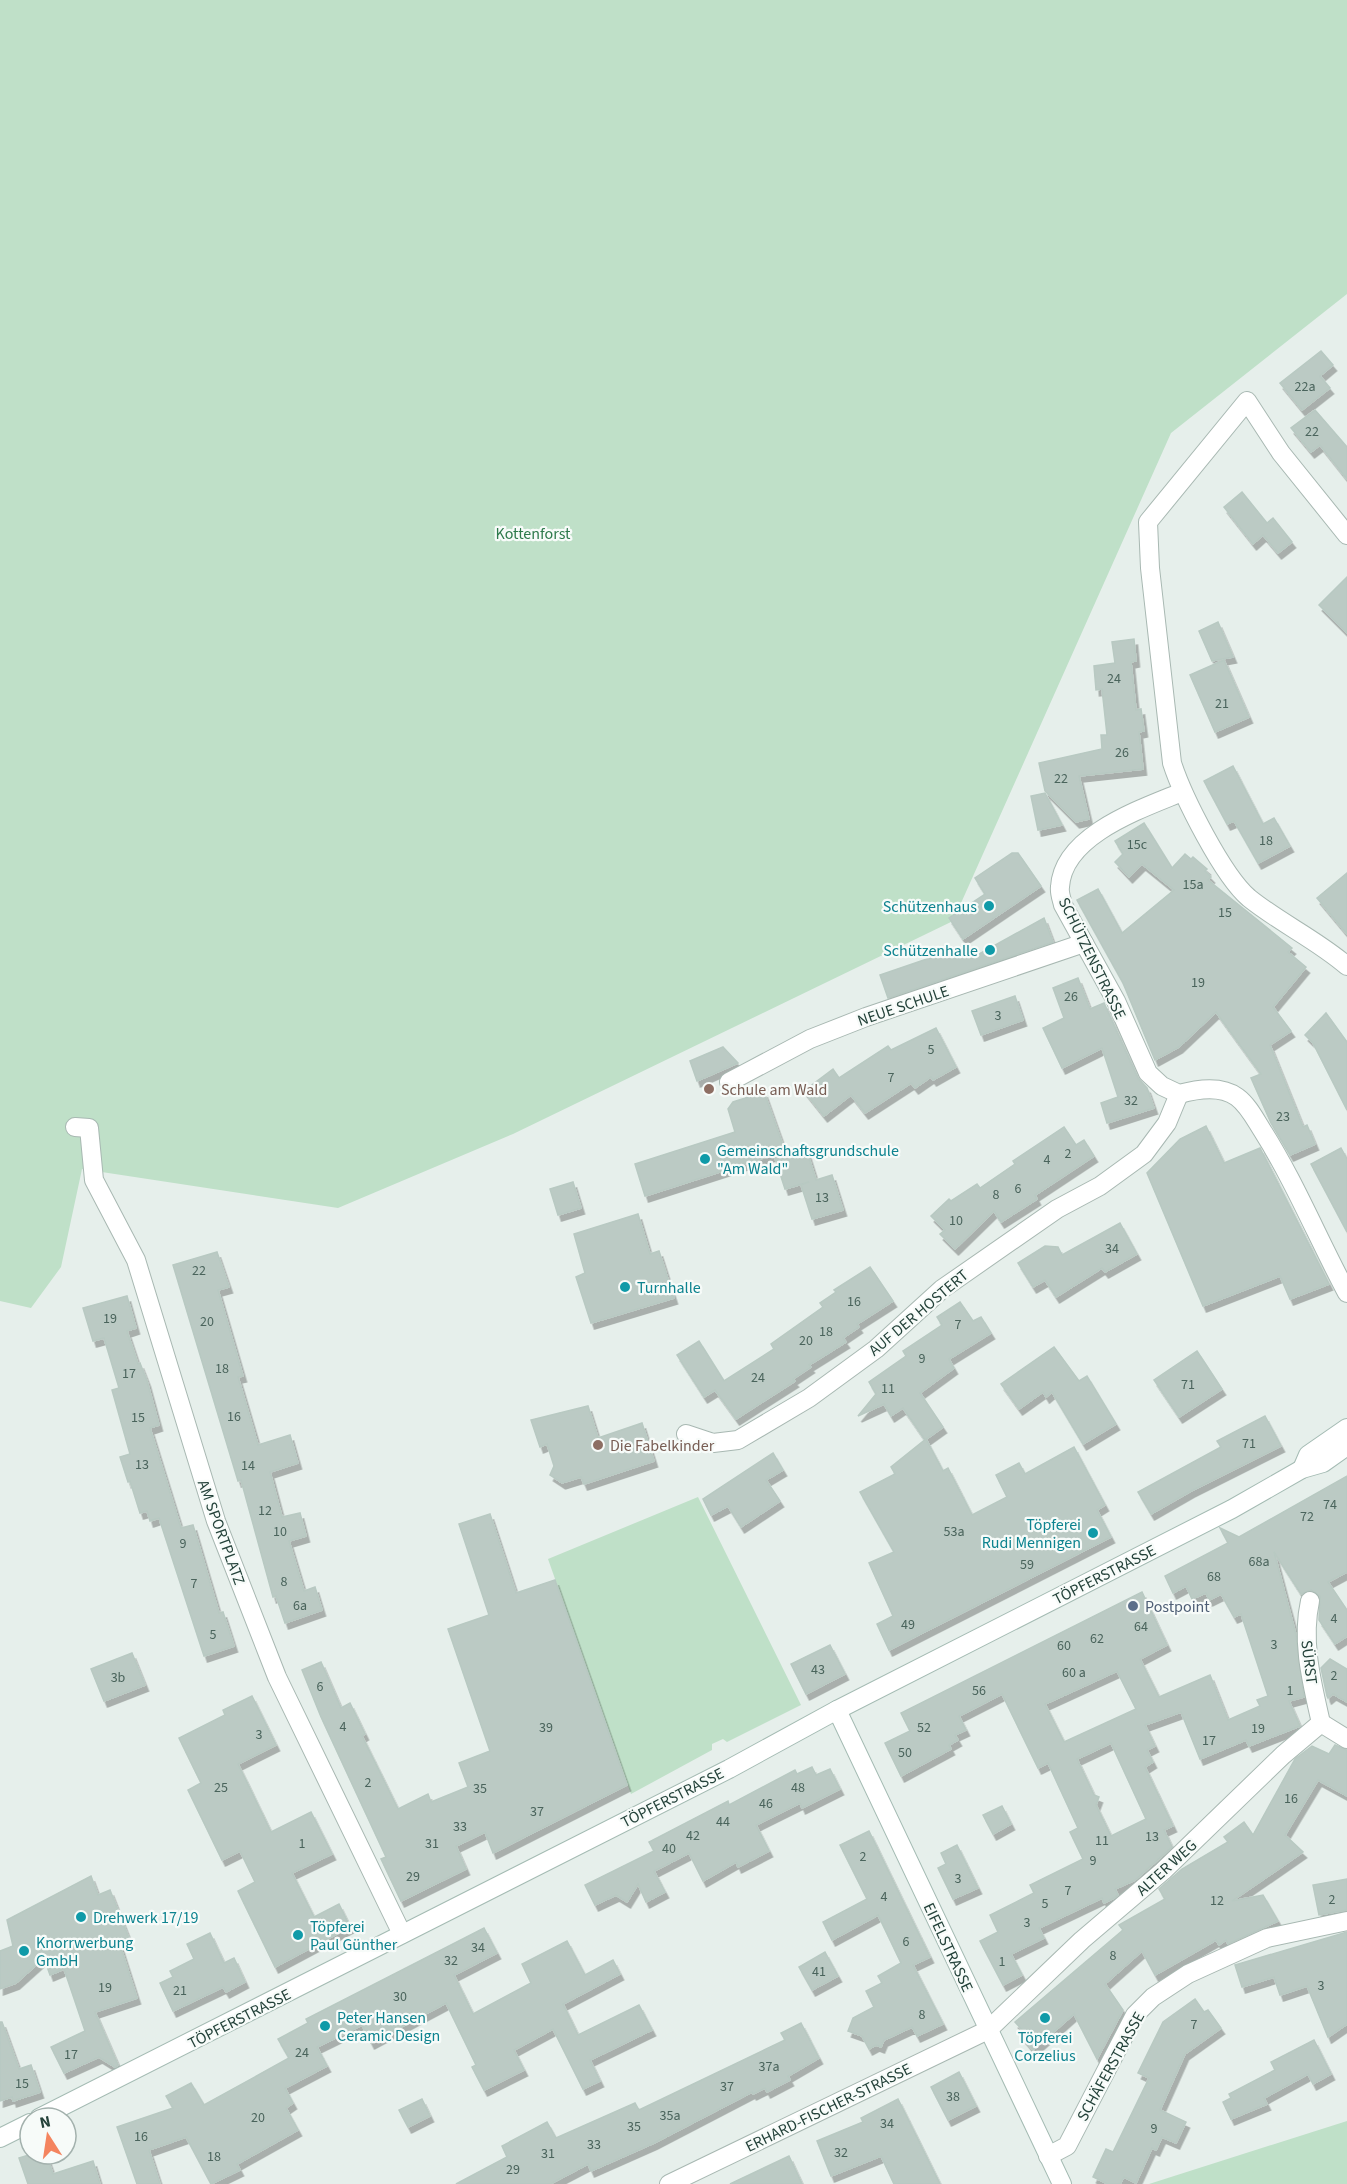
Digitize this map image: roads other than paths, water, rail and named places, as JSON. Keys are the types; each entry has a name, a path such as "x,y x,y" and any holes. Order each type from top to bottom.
{"street":[{"path":"1347,535 1281,453 1247,401 1148,522 1150,568 1172,764 1182,792 1231,878 1249,897 1347,966"},
{"name":"SCHÜTZENSTRASSE","path":"1179,1094 1162,1086 1148,1073 1116,1001 1063,905 1059,887 1073,853 1095,833 1134,812 1182,792"},
{"name":"NEUE SCHULE","path":"729,1082 810,1039 832,1030 1084,943"},
{"path":"1179,1094 1198,1088 1221,1091 1237,1097 1249,1110 1288,1174 1347,1293"},
{"name":"AUF DER HOSTERT","path":"686,1434 713,1443 738,1440 809,1398 876,1349 942,1289 1057,1209 1100,1186 1144,1154 1167,1124 1179,1094"},
{"name":"AM SPORTPLATZ","path":"75,1127 89,1128 94,1180 136,1260 216,1521 275,1672 402,1934"},
{"name":"TÖPFERSTRASSE","path":"1302,1469 1308,1455 1347,1428"},
{"name":"TÖPFERSTRASSE","path":"63,2106 729,1768 837,1710 1232,1509 1302,1469 1323,1463 1347,1446"},
{"name":"SÜRST","path":"1310,1601 1306,1618 1308,1664 1322,1723"},
{"name":"EIFELSTRASSE","path":"837,1710 1062,2184"},
{"path":"1322,1723 1347,1739"},
{"name":"ALTER WEG","path":"988,2030 1082,1940 1163,1871 1282,1755 1322,1723"},
{"name":"SCHÄFERSTRASSE","path":"1048,2156 1067,2146 1135,2015 1153,1997 1188,1974 1267,1938 1347,1921"},
{"name":"ERHARD-FISCHER-STRASSE","path":"669,2184 988,2030"},
{"path":"0,2138 18,2128"}],"place":[{"name":"Schützenhaus","path":"989,906"},
{"name":"Schützenhalle","path":"990,950"},
{"name":"Schule am Wald","path":"709,1089"},
{"name":"Gemeinschaftsgrundschule \"Am Wald\"","path":"705,1159"},
{"name":"Turnhalle","path":"625,1287"},
{"name":"Die Fabelkinder","path":"598,1445"},
{"name":"Töpferei Rudi Mennigen","path":"1093,1533"},
{"name":"Postpoint","path":"1133,1606"},
{"name":"Drehwerk 17/19","path":"81,1917"},
{"name":"Töpferei Paul Günther","path":"298,1935"},
{"name":"Knorrwerbung GmbH","path":"24,1951"},
{"name":"Töpferei Corzelius","path":"1045,2018"},
{"name":"Peter Hansen Ceramic Design","path":"325,2026"}],"park label":[{"name":"Kottenforst","path":"533,533"}]}
